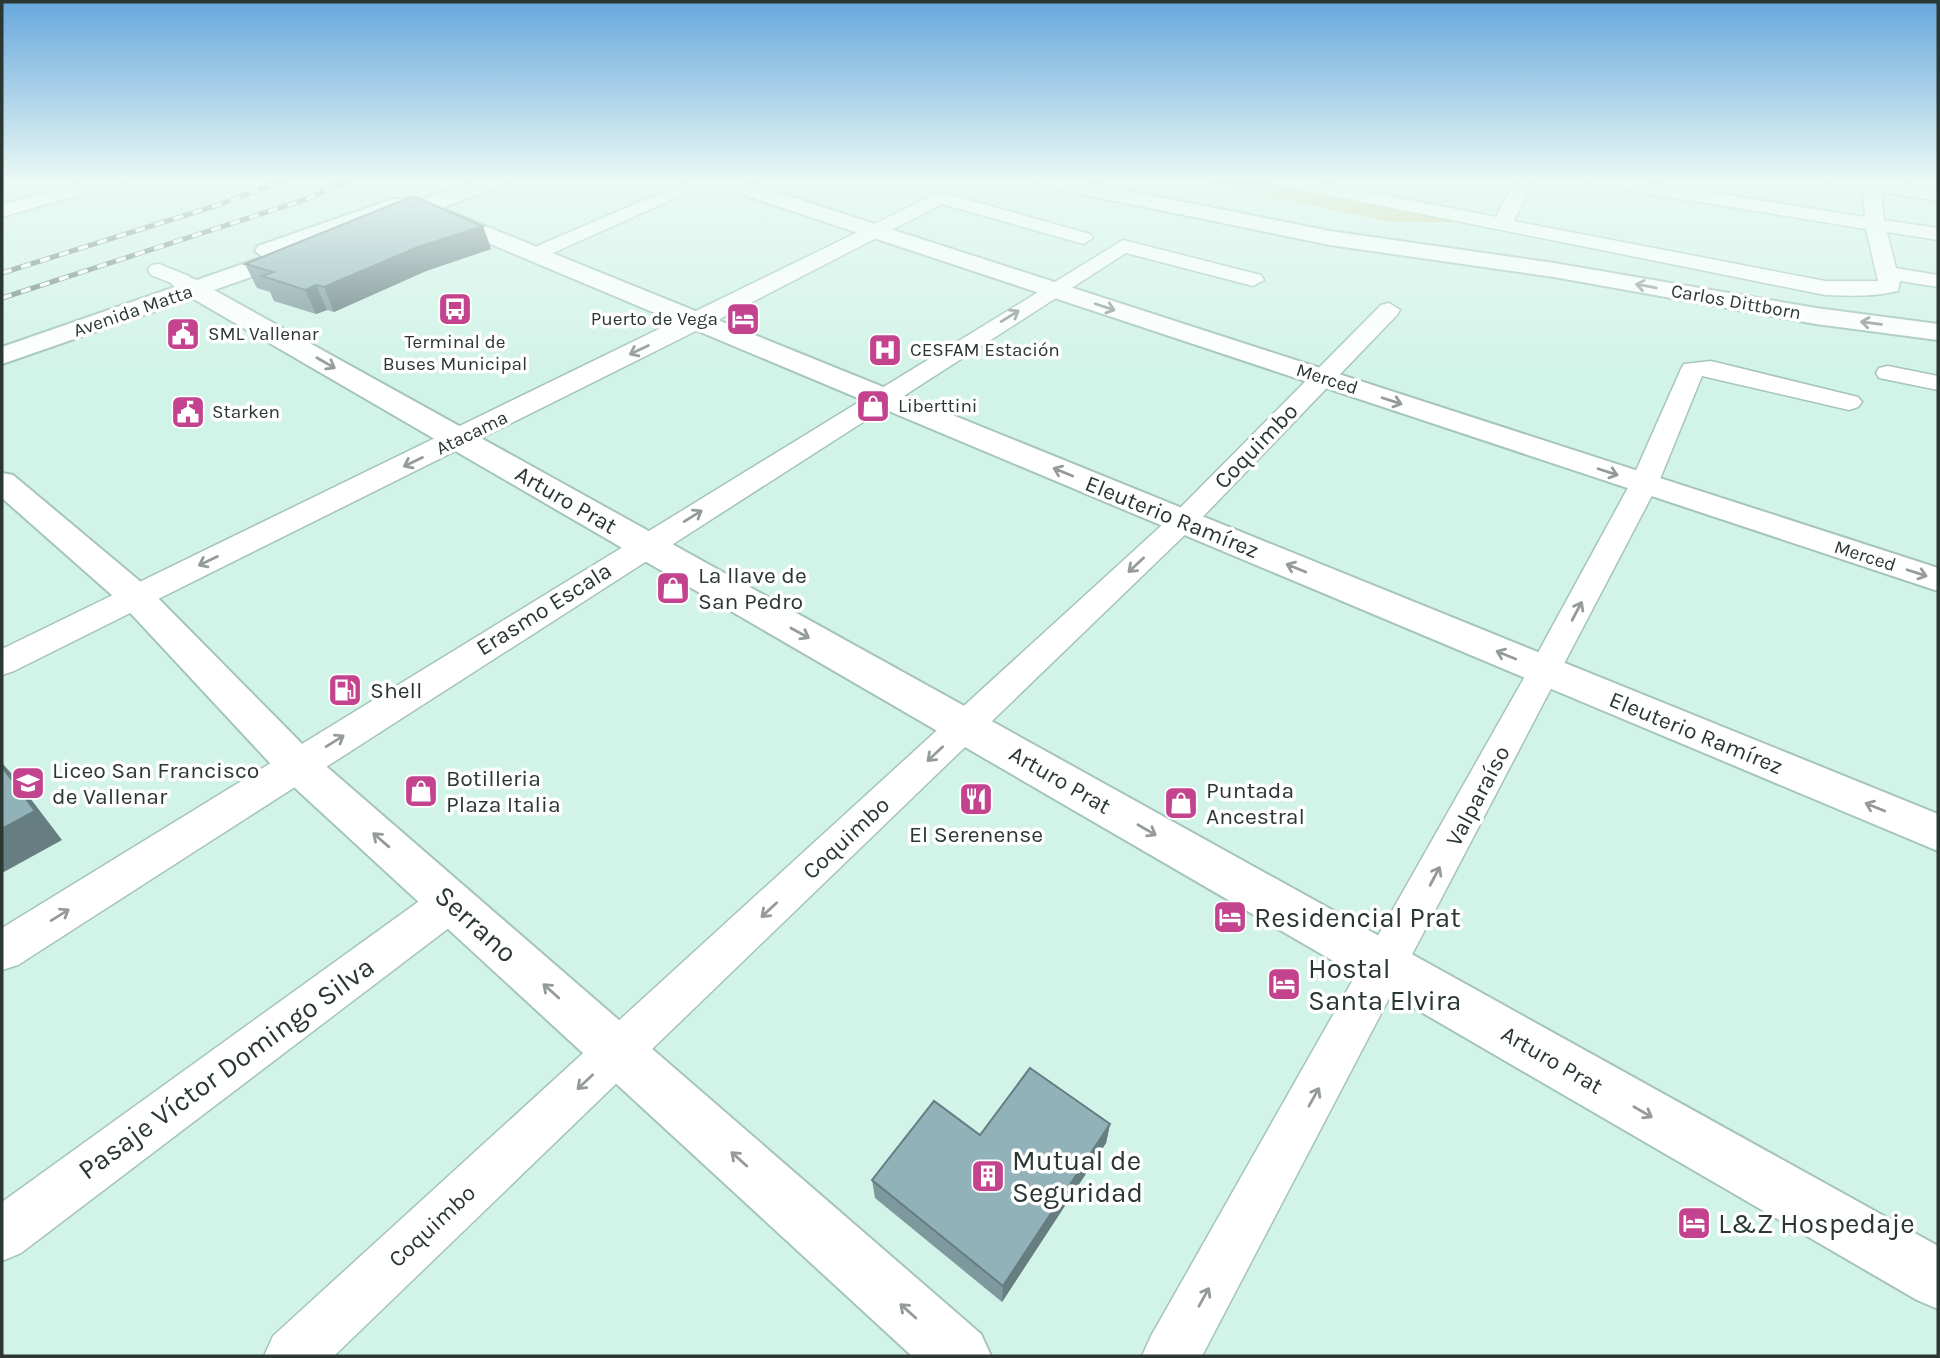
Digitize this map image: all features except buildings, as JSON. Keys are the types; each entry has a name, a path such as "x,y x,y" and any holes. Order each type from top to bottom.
{"main road":[{"name":"Avenida Matta","path":"2,341 295,242"},
{"name":"Eleuterio Ramírez","path":"507,242 1938,833"},
{"name":"Merced","path":"907,242 1938,580"},
{"name":"Carlos Dittborn","path":"1354,242 1554,270 1816,316 1938,332"},
{"name":"Avenida Matta","path":"2,356 178,280"},
{"name":"Arturo Prat","path":"178,280 1938,1279"},
{"name":"Serrano","path":"2,482 135,596 297,765 959,1356"}],"street":[{"path":"535,254 562,242"},
{"name":"Atacama","path":"2,663 855,242"},
{"path":"1591,242 1825,288 1855,290 1890,286 1880,242"},
{"name":"Erasmo Escala","path":"2,951 1123,246 1253,280"},
{"path":"1889,273 1938,281"},
{"name":"Coquimbo","path":"293,1356 1183,521 1389,310"},
{"name":"Valparaíso","path":"1171,1356 1387,966 1644,484 1693,369 1711,368 1849,402"},
{"path":"1888,373 1938,383"},
{"name":"Pasaje Víctor Domingo Silva","path":"2,1234 451,902"}],"railway":[{"path":"2,273 99,242"},
{"path":"2,298 173,242"}],"place":[{"name":"Terminal de Buses Municipal","path":"455,309"},
{"name":"Puerto de Vega","path":"743,319"},
{"name":"SML Vallenar","path":"183,334"},
{"name":"CESFAM Estación","path":"885,350"},
{"name":"Liberttini","path":"873,406"},
{"name":"Starken","path":"188,412"},
{"name":"La llave de San Pedro","path":"673,588"},
{"name":"Shell","path":"345,690"},
{"name":"Liceo San Francisco de Vallenar","path":"28,783"},
{"name":"Botilleria Plaza Italia","path":"421,791"},
{"name":"El Serenense","path":"976,799"},
{"name":"Puntada Ancestral","path":"1181,803"},
{"name":"Residencial Prat","path":"1230,917"},
{"name":"Hostal Santa Elvira","path":"1284,984"},
{"name":"Mutual de Seguridad","path":"988,1176"},
{"name":"L&Z Hospedaje","path":"1694,1223"}]}
